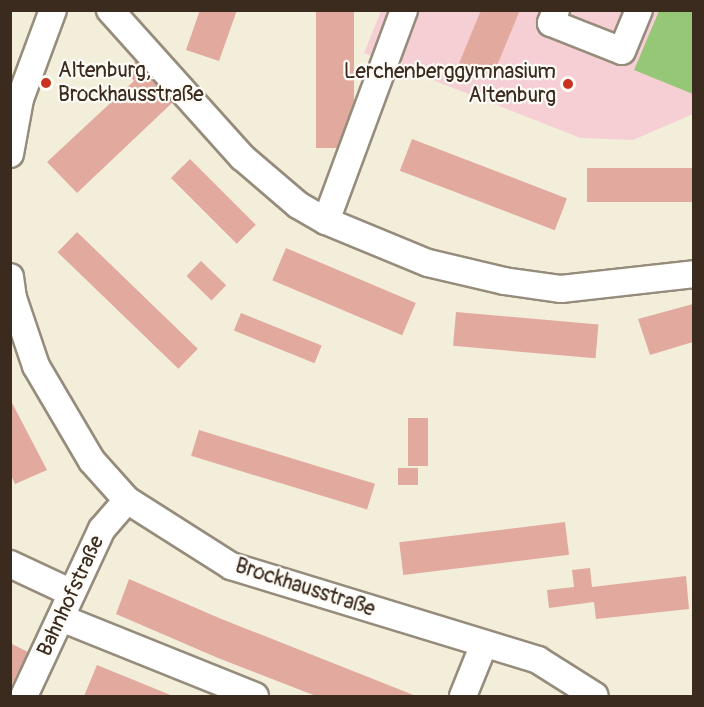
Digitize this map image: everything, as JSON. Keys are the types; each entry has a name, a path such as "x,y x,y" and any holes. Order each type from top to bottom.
{"street":[{"path":"10,154 20,99 53,10"},
{"path":"110,10 242,157 298,205 326,221 428,263 504,281 561,289 693,274"},
{"path":"326,221 404,10"},
{"path":"556,10 551,23 622,51 639,10"},
{"name":"Brockhausstraße","path":"10,277 13,298 36,366 92,461 127,500 231,566 538,660 595,696"},
{"name":"Bahnhofstraße","path":"24,696 102,529 127,500"},
{"path":"10,564 72,593"},
{"path":"61,618 255,696"},
{"path":"463,696 484,644"}],"shaded area":[{"name":"Lerchenberggymnasium Altenburg","path":"381,11 693,11 693,114 633,140 581,138 364,53"}],"green space":[{"path":"659,11 693,11 693,94 634,70"}],"building":[{"path":"200,10 237,10 219,61 186,50"},
{"path":"316,10 354,10 354,148 316,148"},
{"path":"481,10 520,10 491,80 458,66"},
{"path":"136,61 173,102 77,193 47,162 134,81 126,70"},
{"path":"412,139 567,198 555,230 400,171"},
{"path":"190,159 256,225 237,244 171,178"},
{"path":"587,168 693,168 693,202 587,202"},
{"path":"77,232 198,349 178,369 58,252"},
{"path":"286,248 416,303 402,335 272,280"},
{"path":"201,261 226,285 212,300 186,276"},
{"path":"693,304 693,342 650,355 638,319"},
{"path":"456,312 598,324 595,358 453,346"},
{"path":"241,313 322,346 315,363 234,331"},
{"path":"10,399 47,470 15,484 10,473"},
{"path":"408,418 428,418 428,466 408,466"},
{"path":"199,430 375,484 367,510 191,456"},
{"path":"398,468 418,468 418,485 398,485"},
{"path":"565,522 569,555 403,575 399,542"},
{"path":"590,568 592,587 686,576 689,609 596,619 594,602 549,608 547,590 574,587 572,570"},
{"path":"129,579 219,618 416,696 316,696 218,658 116,614"},
{"path":"10,643 28,652 10,688"},
{"path":"97,665 173,696 84,696"}],"place":[{"name":"Altenburg, Brockhausstraße","path":"46,83"},
{"name":"Lerchenberggymnasium Altenburg","path":"568,84"}]}
